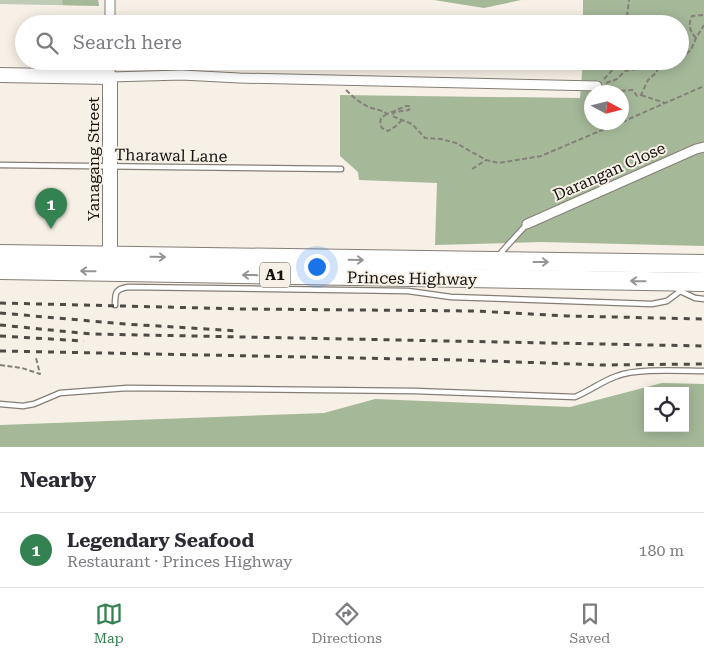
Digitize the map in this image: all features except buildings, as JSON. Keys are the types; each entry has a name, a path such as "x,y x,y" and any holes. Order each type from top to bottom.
{"highway":[{"name":"Princes Highway","path":"0,254 704,264"},
{"name":"Princes Highway","path":"0,270 676,287 704,282"},
{"path":"0,275 59,271"}],"street":[{"path":"110,0 110,15"},
{"name":"Yanagang Street","path":"110,70 110,256"},
{"path":"0,75 110,77 182,75 584,86"},
{"name":"Darangan Close","path":"527,224 704,147"}],"lane":[{"name":"Tharawal Lane","path":"0,165 341,169"},
{"path":"492,262 527,224"},
{"path":"115,305 116,292 120,288 128,287 408,292 452,297 652,304 667,301 676,287 673,263"},
{"path":"676,287 695,298 704,299"},
{"path":"632,366 632,372"},
{"path":"0,404 23,406 34,404 60,393 127,388 415,391 571,398 588,392 604,381 632,372 704,371"}],"path":[{"path":"627,15 629,0"},
{"path":"689,21 692,16 704,15"},
{"path":"689,51 704,25"},
{"path":"689,26 696,38"},
{"path":"598,85 611,70"},
{"path":"600,85 617,79 625,71 630,70"},
{"path":"641,95 648,80 657,70"},
{"path":"338,80 354,98 370,108 381,109 387,114"},
{"path":"629,119 704,86"},
{"path":"629,90 633,90 637,96 641,95 666,103"},
{"path":"402,120 388,131 382,128 380,124 381,118 387,114 410,106 409,110 394,112 392,116 402,120 412,124 425,138 441,138 456,143 486,160 500,163 541,156 602,130"},
{"path":"472,169 486,160"},
{"path":"0,365 22,368 40,374 36,358"}],"green space":[{"path":"0,0 98,0 99,6 0,4"},
{"path":"62,0 98,0 99,6 63,5"},
{"path":"434,0 521,0 484,8"},
{"path":"583,0 704,0 704,246 541,242 435,245 437,183 359,180 358,172 340,156 340,95 580,98 582,70 689,70 689,15 583,15"},
{"path":"662,383 704,384 704,447 0,447 0,425 324,413 375,399 570,407 644,388 644,432 689,432 689,387 647,387"}],"railway":[{"path":"0,303 245,309 476,311 567,316 704,319"},
{"path":"0,313 125,324 239,331"},
{"path":"0,325 91,334 704,346"},
{"path":"0,336 84,341"},
{"path":"0,351 459,360 602,365 704,364"}],"place":[{"name":"Legendary Seafood","path":"51,229"}]}
